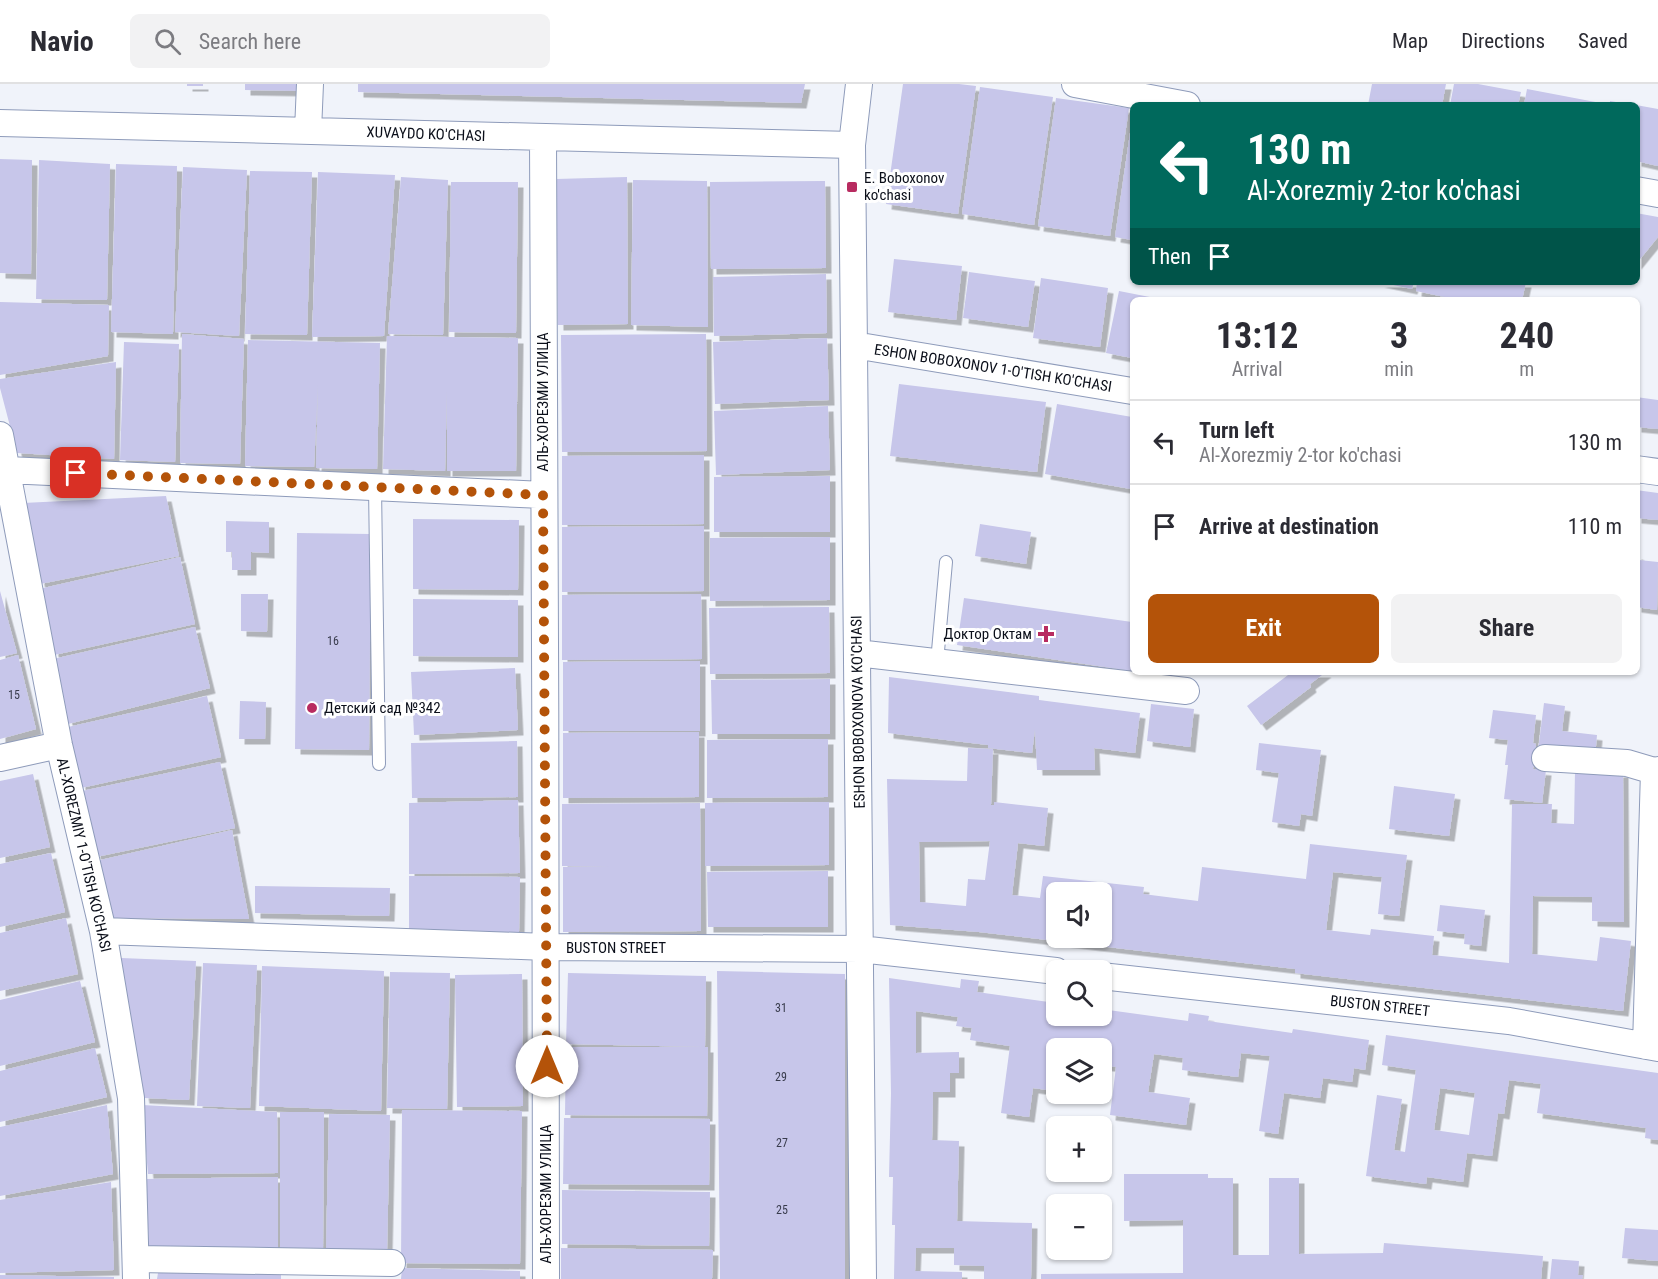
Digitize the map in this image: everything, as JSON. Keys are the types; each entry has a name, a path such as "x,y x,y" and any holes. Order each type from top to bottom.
{"street":[{"path":"308,131 310,84"},
{"name":"ESHON BOBOXONOVA KO'CHASI","path":"859,84 852,145 863,1279"},
{"path":"1075,84 1171,102"},
{"name":"XUVAYDO KO'CHASI","path":"0,123 852,145"},
{"name":"АЛЬ-ХОРЕЗМИ УЛИЦА","path":"543,137 547,947 546,1279"},
{"path":"1640,191 1658,194"},
{"name":"ESHON BOBOXONOV 1-O'TISH KO'CHASI","path":"854,345 1130,391"},
{"name":"AL-XOREZMIY 1-O'TISH KO'CHASI","path":"0,435 59,745 103,931 131,1098 136,1269"},
{"path":"7,470 543,495"},
{"path":"1640,470 1658,472"},
{"path":"857,652 1186,691"},
{"path":"0,758 59,745"},
{"path":"1545,758 1627,763 1656,770 1652,1047"},
{"name":"BUSTON STREET","path":"103,931 547,947 860,949 1046,970"},
{"name":"BUSTON STREET","path":"1112,977 1509,1021 1652,1047"},
{"path":"136,1269 392,1263"}],"lane":[{"path":"375,487 379,764"},
{"path":"937,662 946,562"}],"building":[{"path":"187,84 203,84 203,86 187,86"},
{"path":"245,84 303,84 303,91 245,90"},
{"path":"358,84 805,84 801,103 358,92"},
{"path":"903,84 976,86 958,214 886,204"},
{"path":"1372,84 1446,84 1443,102 1369,102"},
{"path":"1454,84 1478,84 1521,92 1519,102 1451,102"},
{"path":"980,87 1053,97 1034,225 962,214"},
{"path":"1527,89 1595,102 1525,102"},
{"path":"1056,98 1129,108 1110,236 1038,226"},
{"path":"1640,106 1658,109 1658,166 1640,162"},
{"path":"1130,133 1130,240 1115,237"},
{"path":"0,159 32,160 31,274 0,273"},
{"path":"39,160 110,164 107,300 36,299"},
{"path":"116,164 177,166 173,334 111,332"},
{"path":"183,167 247,170 239,336 175,332"},
{"path":"250,171 312,172 307,335 245,334"},
{"path":"318,172 395,175 384,336 312,337"},
{"path":"401,177 448,180 443,335 388,334"},
{"path":"627,177 628,324 558,325 556,179"},
{"path":"633,180 707,181 708,327 631,325"},
{"path":"825,181 826,268 711,269 710,182"},
{"path":"451,182 518,182 516,333 449,332"},
{"path":"1640,214 1658,217 1658,237 1640,259"},
{"path":"894,259 962,266 956,320 888,312"},
{"path":"969,272 1035,281 1028,327 963,318"},
{"path":"826,274 827,333 714,336 713,277"},
{"path":"1041,278 1108,288 1100,347 1033,338"},
{"path":"1393,285 1413,285 1412,289"},
{"path":"1417,285 1525,285 1523,297 1445,297 1416,291"},
{"path":"1119,291 1150,297 1130,297 1130,358 1106,353"},
{"path":"0,302 109,305 108,356 0,375"},
{"path":"182,334 244,339 240,464 180,463"},
{"path":"706,334 707,451 562,452 561,335"},
{"path":"387,336 518,338 516,471 447,471 447,391 445,471 383,469"},
{"path":"827,338 829,400 715,404 713,342"},
{"path":"248,340 380,343 377,469 316,468 318,384 314,467 245,466"},
{"path":"124,342 179,344 175,462 120,460"},
{"path":"116,362 114,459 17,453 0,388 0,379"},
{"path":"899,384 1046,402 1037,472 890,456"},
{"path":"1640,398 1658,400 1658,429 1640,427"},
{"path":"1057,404 1130,417 1130,489 1045,474"},
{"path":"828,406 830,470 716,475 714,411"},
{"path":"704,455 704,524 562,525 562,456"},
{"path":"830,476 830,532 714,532 714,477"},
{"path":"1640,491 1658,493 1658,520 1640,518"},
{"path":"166,496 179,556 40,584 23,503"},
{"path":"413,519 519,520 518,590 413,589"},
{"path":"226,521 269,522 269,553 251,552 251,570 232,570 232,552 226,552"},
{"path":"980,524 1031,532 1026,564 975,556"},
{"path":"704,526 704,591 562,592 562,527"},
{"path":"297,533 371,534 369,750 295,749"},
{"path":"830,537 830,600 710,601 710,538"},
{"path":"180,557 195,624 54,655 39,589"},
{"path":"1640,560 1658,562 1657,610 1640,608"},
{"path":"0,591 17,653 0,657"},
{"path":"241,594 268,594 267,632 241,631"},
{"path":"701,594 702,659 562,660 562,595"},
{"name":"Доктор Октам","path":"964,598 1130,622 1130,671 957,645"},
{"path":"413,599 518,600 518,657 413,656"},
{"path":"829,607 830,673 710,674 709,608"},
{"path":"195,627 210,688 68,724 53,659"},
{"path":"18,655 36,729 0,739 0,660"},
{"path":"700,661 700,731 563,731 563,662"},
{"path":"515,668 518,730 414,735 411,672"},
{"path":"1288,675 1322,675 1310,684 1311,687 1261,725 1247,706"},
{"path":"889,677 1039,696 1039,700 1140,713 1135,753 1094,748 1095,770 1037,770 1035,729 1032,753 988,748 988,745 888,733"},
{"path":"830,679 830,734 712,734 711,680"},
{"path":"207,696 221,757 81,788 68,727"},
{"path":"240,701 266,702 265,739 239,739"},
{"path":"1544,703 1565,706 1562,731 1597,735 1595,757 1538,751"},
{"path":"1151,704 1194,709 1190,747 1147,741"},
{"path":"1493,710 1536,715 1533,769 1546,770 1542,803 1504,799 1508,740 1489,738"},
{"path":"699,732 699,797 563,798 563,733"},
{"path":"828,739 828,797 707,798 707,740"},
{"path":"517,741 518,797 412,798 411,743"},
{"path":"1259,743 1321,750 1312,816 1301,814 1299,826 1272,822 1279,773 1256,770"},
{"path":"968,748 993,749 991,805 994,805 994,802 1048,808 1044,846 1018,843 1012,895 1040,898 1043,876 1098,882 1046,882 1046,940 890,925 887,779 967,781","holes":["990,841 985,880 968,879 966,906 920,902 919,842"]},
{"path":"220,762 235,828 96,857 82,791"},
{"path":"1575,771 1623,772 1624,922 1592,921 1592,897 1533,896 1532,954 1597,961 1600,937 1631,941 1623,1011 1295,973 1295,969 1112,948 1112,884 1144,887 1143,894 1198,901 1202,867 1306,879 1310,844 1407,855 1399,916 1378,914 1382,877 1333,872 1326,930 1370,935 1371,929 1434,936 1432,955 1509,963 1512,804 1552,804 1551,823 1574,824"},
{"path":"33,774 50,847 0,858 0,781"},
{"path":"1394,786 1455,794 1449,836 1389,829"},
{"path":"518,800 520,873 409,874 409,803"},
{"path":"829,802 829,865 705,866 705,803"},
{"path":"700,803 701,931 563,932 563,867 609,867 562,866 562,804"},
{"path":"232,830 249,919 109,918 96,861"},
{"path":"51,853 65,912 0,927 0,864"},
{"path":"828,871 828,927 708,927 707,872"},
{"path":"409,876 520,877 519,932 409,931"},
{"path":"255,886 390,888 389,916 255,913"},
{"path":"1440,905 1485,910 1481,946 1464,944 1465,934 1437,931"},
{"path":"66,918 78,974 0,991 0,933"},
{"path":"121,958 196,961 189,1100 144,1098"},
{"path":"203,963 257,965 250,1108 197,1106"},
{"path":"262,966 384,971 381,1111 259,1106"},
{"path":"717,971 845,974 845,1279 720,1279"},
{"path":"390,972 450,973 447,1109 387,1108"},
{"path":"568,973 706,976 705,1047 566,1044"},
{"path":"522,974 523,1106 457,1107 455,975"},
{"path":"889,978 960,988 961,979 979,981 977,992 1046,1002 1046,1026 1112,1026 1112,1011 1188,1021 1189,1013 1209,1016 1208,1021 1292,1033 1293,1029 1369,1040 1365,1070 1354,1068 1352,1082 1323,1078 1320,1098 1284,1093 1278,1134 1259,1131 1270,1056 1241,1053 1238,1077 1182,1070 1183,1058 1154,1054 1148,1092 1190,1098 1186,1125 1110,1115 1116,1067 1112,1066 1112,1038 1046,1038 1046,1090 1033,1088 1029,1117 1001,1113 1010,1046 970,1040 972,1028 956,1026 958,1017 916,1011 916,1053 959,1052 959,1073 950,1073 950,1092 933,1092 932,1140 959,1141 957,1221 1032,1223 1031,1279 984,1279 984,1266 954,1265 954,1248 916,1248 915,1271 962,1272 962,1279 894,1279 893,1177 889,1177 891,1093"},
{"path":"80,981 95,1042 0,1066 0,1000"},
{"path":"1386,1035 1658,1073 1658,1140 1645,1138 1646,1128 1537,1113 1541,1084 1509,1080 1504,1114 1498,1113 1492,1156 1467,1153 1463,1182 1427,1177 1426,1184 1366,1176 1377,1095 1402,1099 1394,1150 1405,1152 1416,1070 1382,1065","holes":["1440,1088 1475,1093 1469,1135 1434,1130"]},
{"path":"566,1047 708,1047 707,1116 565,1115"},
{"path":"95,1048 107,1097 0,1122 0,1071"},
{"path":"107,1105 113,1174 0,1196 0,1127"},
{"path":"142,1105 277,1112 278,1173 148,1174"},
{"path":"402,1110 522,1111 520,1264 401,1263"},
{"path":"280,1112 324,1112 323,1249 280,1249"},
{"path":"329,1114 390,1115 387,1251 326,1250"},
{"path":"564,1118 710,1119 709,1185 563,1184"},
{"path":"1124,1174 1208,1174 1208,1178 1233,1178 1233,1255 1269,1255 1269,1178 1299,1178 1299,1254 1383,1253 1384,1243 1543,1256 1541,1279 1041,1279 1041,1274 1183,1273 1183,1220 1124,1221"},
{"path":"278,1177 278,1249 149,1249 146,1179"},
{"path":"111,1182 114,1270 0,1273 0,1200"},
{"path":"562,1190 710,1192 709,1246 562,1244"},
{"path":"1625,1228 1658,1230 1658,1261 1622,1258"},
{"path":"561,1248 713,1250 712,1279 561,1279"},
{"path":"1552,1259 1579,1261 1578,1275 1583,1275 1582,1279 1550,1279"},
{"path":"402,1268 520,1271 520,1279 401,1279"},
{"path":"158,1273 281,1274 281,1279 157,1279"},
{"path":"0,1275 114,1277 114,1279 0,1279"}],"place":[{"name":"E. Boboxonov ko'chasi","path":"852,187"},
{"name":"Доктор Октам","path":"1046,634"},
{"name":"Детский сад №342","path":"312,708"}],"route":[{"path":"76,473 543,495 547,1066"}]}
